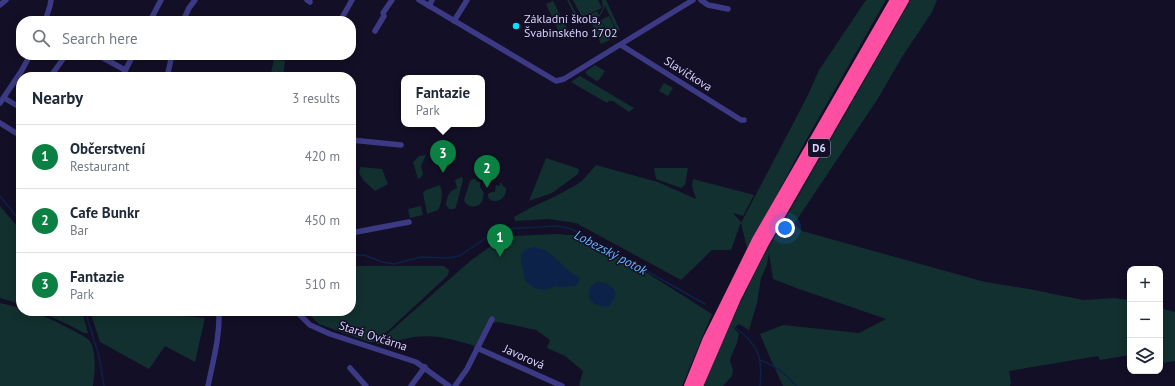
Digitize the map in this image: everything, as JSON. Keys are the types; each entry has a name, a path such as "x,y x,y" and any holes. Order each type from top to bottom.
{"highway":[{"name":"D6","path":"689,386 712,330 757,240 894,0"},
{"name":"D6","path":"698,386 736,298 764,243 904,0"}],"street":[{"path":"0,5 6,0"},
{"path":"47,16 51,0"},
{"path":"153,16 161,0"},
{"path":"185,16 194,0"},
{"path":"343,16 352,0"},
{"path":"375,31 384,16 383,13 392,0"},
{"path":"419,0 556,81 564,79 693,0"},
{"path":"429,6 432,0"},
{"path":"454,21 467,0"},
{"path":"701,0 708,5 728,9"},
{"name":"Slavíčkova","path":"621,45 741,120 744,120"},
{"path":"21,72 27,60"},
{"path":"54,72 62,60"},
{"path":"107,60 125,70 130,60"},
{"path":"168,72 171,60"},
{"path":"0,103 16,79"},
{"path":"4,98 16,105"},
{"path":"0,123 16,133"},
{"path":"356,141 400,145"},
{"path":"356,233 409,222"},
{"path":"208,386 216,350 219,316"},
{"name":"Stará Ovčárna","path":"301,316 317,329 416,362 425,367 449,386"},
{"path":"455,386 467,369 492,319"},
{"name":"Javorová","path":"477,348 562,386"},
{"path":"411,386 425,367"},
{"path":"350,368 366,386"}],"green space":[{"path":"567,0 569,0 580,17 588,20 592,19 598,16 591,19 589,15 597,11 599,15 603,8 602,0 606,0 620,30 617,31 605,6 603,11 594,21 585,22 576,17"},
{"path":"573,0 598,0 602,8 582,17"},
{"path":"866,0 886,0 805,142 747,248 741,223 808,95 819,70"},
{"path":"911,0 937,0 932,12 902,57 877,100 794,224 802,231 985,282 1083,300 1114,298 1127,300 1127,356 1100,360 1098,356 1009,371 1010,386 783,386 760,334 783,325 859,333 886,319 773,279 769,253 767,265 761,278 757,303 749,330 739,324 734,328 739,334 730,360 733,370 732,376 723,386 704,386 730,325 759,265"},
{"path":"553,1 568,30 560,34 546,4"},
{"path":"609,16 616,31 609,35 601,20"},
{"path":"601,20 610,40 601,44 592,24"},
{"path":"274,60 285,61 284,72 271,72"},
{"path":"595,65 605,71 597,81 588,76 585,72"},
{"path":"580,76 634,108 629,112 613,101 609,101 607,103 571,82"},
{"path":"664,83 673,88 668,96 659,91"},
{"path":"426,155 421,166 423,174 418,179 413,162 419,156"},
{"path":"546,158 579,169 578,174 552,193 529,201"},
{"path":"596,165 658,182 696,199 692,186 693,179 754,195 743,216 733,213 741,222 731,250 712,250 681,280 576,223 548,219 515,221 514,217 582,181"},
{"path":"360,167 382,169 388,184 375,191 364,181 359,173"},
{"path":"654,168 688,168 685,185 681,188 656,179"},
{"path":"462,177 463,180 456,207 454,209 449,209 446,205 448,196 450,192 457,188 455,180"},
{"path":"473,179 480,182 480,187 484,193 482,202 474,207 469,206 464,200 470,181"},
{"path":"500,183 506,188 504,197 497,201 491,200 488,194 495,192 496,185 500,186"},
{"path":"440,185 442,195 438,210 427,214 423,193 426,190"},
{"path":"0,206 16,225 16,303 0,298"},
{"path":"421,206 423,215 410,218 408,209"},
{"path":"558,234 577,235 589,240 644,271 712,314 682,386 581,386 579,385 583,371 565,356 547,348 550,340 536,330 498,322 492,323 475,346 430,336 414,337 376,344 469,262 499,240 511,236"},
{"path":"356,266 444,266 449,270 448,275 445,278 376,342 369,342 319,324 310,316 356,316"},
{"path":"0,303 16,307 16,316 44,316 85,337 92,344 95,369 93,386 0,386"},
{"path":"1163,309 1175,312 1175,361 1163,363"},
{"path":"49,316 83,316 88,333 84,333"},
{"path":"92,316 185,316 205,318 195,362 165,346 149,369 100,342"}],"water":[{"path":"535,247 549,253 578,277 580,279 576,286 555,286 544,290 534,288 525,281 521,256 525,250"},
{"path":"598,282 609,285 615,291 616,294 610,306 599,306 589,299 590,289"}],"waterway":[{"name":"Lobezský potok","path":"0,196 16,216"},
{"name":"Lobezský potok","path":"356,255 364,255 382,262 394,264 421,257 448,258 459,256 495,232 504,229 557,226 571,229 590,239 705,304"},
{"path":"87,316 99,356 104,386"},
{"name":"Lobezský potok","path":"733,326 748,339 757,351 761,366 760,386"},
{"path":"760,360 780,370 796,386"}],"place":[{"name":"Základní škola, Švabinského 1702","path":"516,26"},
{"name":"Fantazie","path":"443,173"},
{"name":"Cafe Bunkr","path":"487,188"},
{"name":"Občerstvení","path":"500,257"}]}
